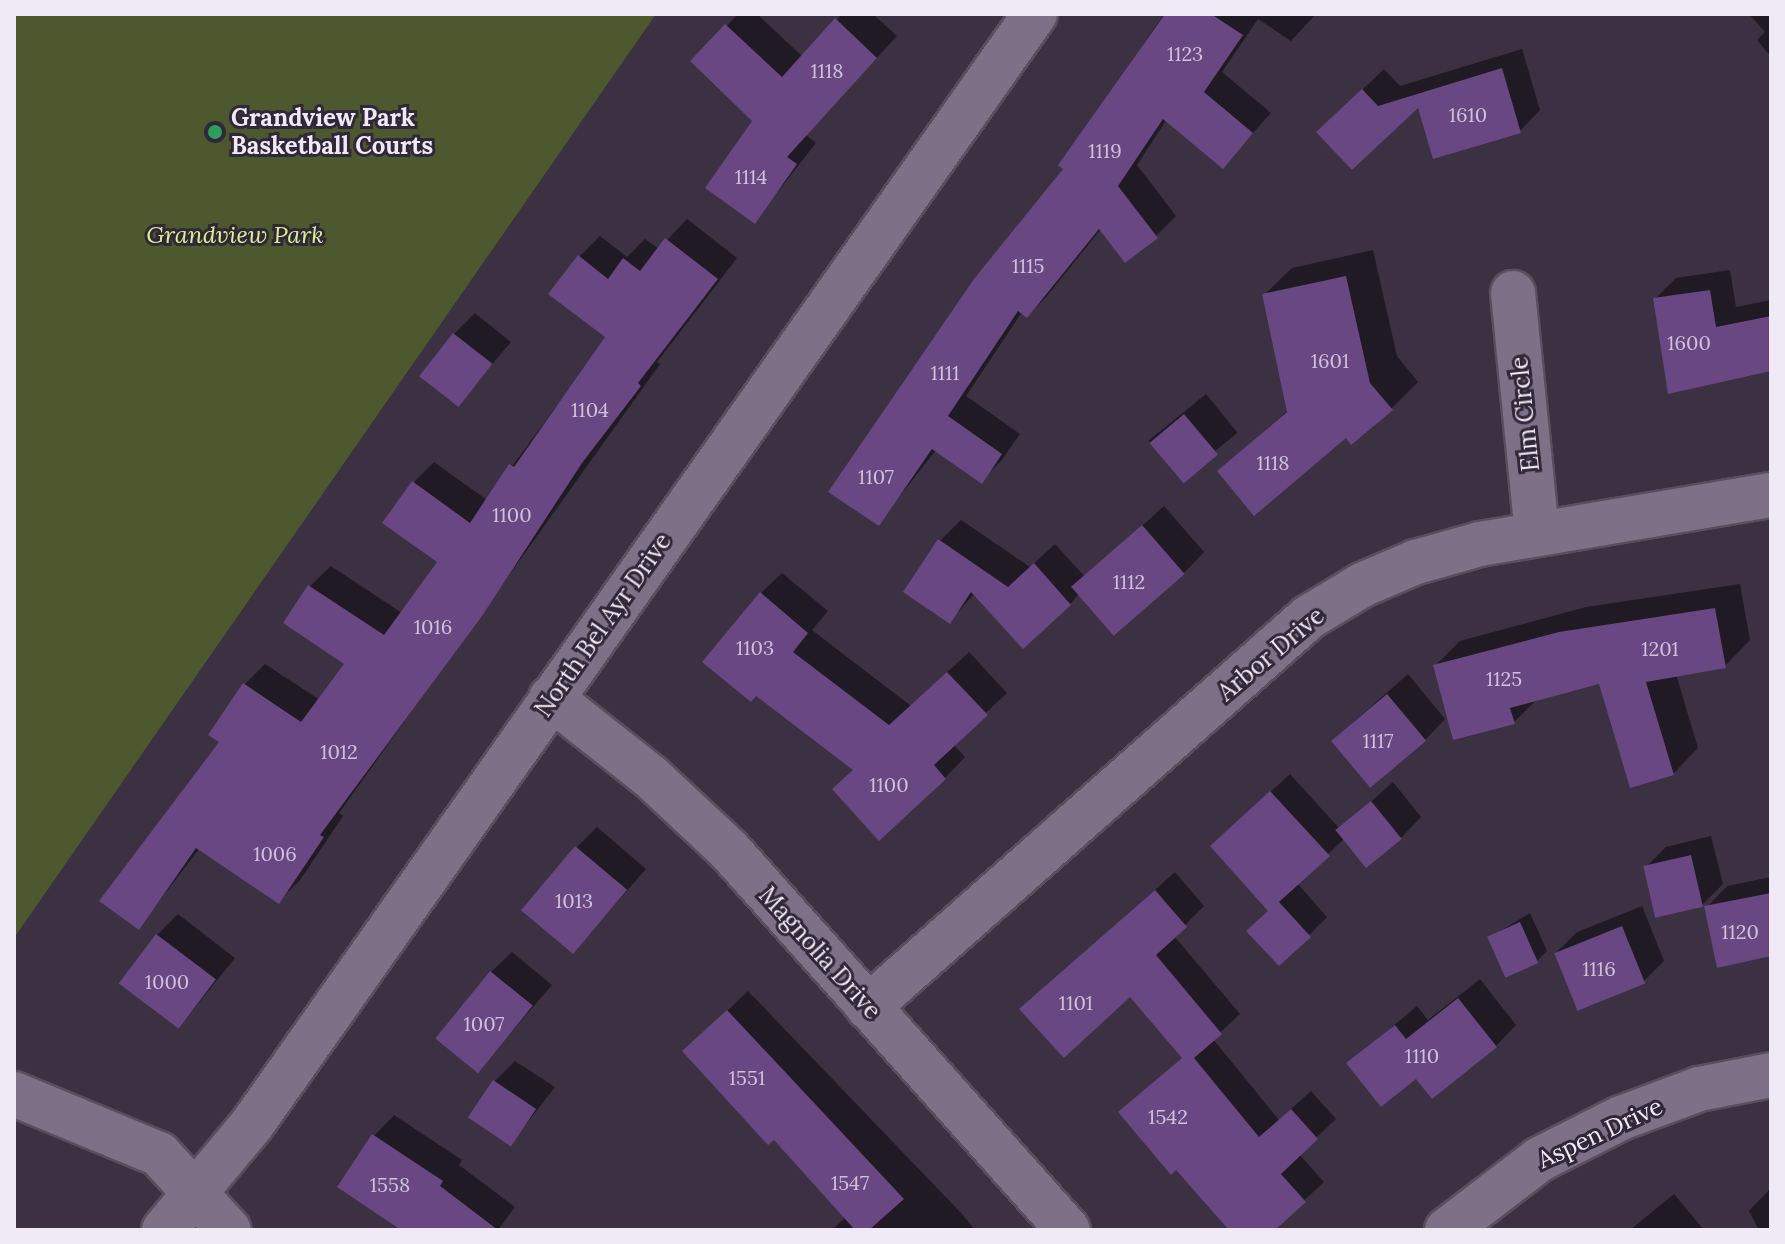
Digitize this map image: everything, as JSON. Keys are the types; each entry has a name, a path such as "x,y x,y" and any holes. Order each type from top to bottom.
{"street":[{"name":"North Bel Ayr Drive","path":"164,1230 198,1193 1035,14"},
{"name":"Elm Circle","path":"1513,293 1537,534"},
{"name":"Arbor Drive","path":"868,1007 1309,617 1362,585 1416,562 1537,534 1771,495"},
{"name":"Magnolia Drive","path":"551,698 651,777 729,850 1068,1230"},
{"name":"Aspen Drive","path":"1447,1230 1540,1159 1621,1118 1699,1089 1771,1075"},
{"path":"14,1094 159,1154 229,1230"}],"green space":[{"name":"Grandview Park","path":"14,14 656,14 14,938"}],"building":[{"path":"1165,14 1211,14 1243,35 1204,92 1253,133 1223,169 1163,119 1118,186 1158,238 1125,263 1099,229 1027,318 1018,311 948,416 1002,454 982,484 932,449 879,526 828,492 974,279 1063,169 1058,165"},
{"path":"835,18 877,58 787,157 797,164 755,224 705,188 752,121 690,61 725,24 782,77"},
{"path":"1502,68 1521,133 1433,159 1418,108 1352,170 1316,132 1362,89 1378,106"},
{"path":"665,238 718,279 638,383 641,386 582,463 482,616 320,835 324,837 279,904 196,848 139,930 99,901 219,742 208,735 243,683 301,722 344,664 283,623 308,585 384,635 437,562 382,523 412,481 470,523 509,464 514,467 605,337 548,294 578,255 608,279 623,258 640,271"},
{"path":"1346,276 1370,383 1393,410 1351,445 1346,438 1254,516 1217,471 1287,412 1262,294"},
{"path":"1710,290 1716,327 1771,316 1771,371 1668,394 1653,298"},
{"path":"453,333 492,364 459,407 419,376"},
{"path":"1184,414 1218,455 1184,484 1150,443"},
{"path":"1142,525 1185,574 1114,636 1071,587"},
{"path":"938,539 1008,587 1034,563 1071,605 1023,649 971,592 950,624 903,592"},
{"path":"760,592 808,633 793,652 889,725 947,672 988,715 934,765 946,779 879,841 832,789 853,770 756,696 751,702 702,662"},
{"path":"1715,608 1726,668 1646,682 1674,775 1630,788 1599,684 1510,708 1515,724 1453,740 1433,665 1559,632"},
{"path":"1387,694 1426,741 1370,788 1331,741"},
{"path":"1270,791 1330,856 1279,902 1311,937 1279,966 1246,931 1268,911 1210,846"},
{"path":"1371,801 1402,839 1366,868 1335,830"},
{"path":"575,846 627,890 573,954 521,910"},
{"path":"1691,855 1703,907 1655,918 1643,866"},
{"path":"1155,890 1187,927 1156,955 1222,1034 1194,1058 1259,1137 1291,1109 1318,1139 1281,1174 1306,1202 1275,1230 1229,1230 1176,1170 1171,1175 1118,1112 1182,1058 1130,997 1064,1058 1019,1009"},
{"path":"1771,893 1771,956 1717,968 1704,906"},
{"path":"1520,922 1538,963 1505,978 1487,937"},
{"path":"1622,926 1645,983 1578,1011 1554,953"},
{"path":"156,934 216,979 179,1029 119,984"},
{"path":"490,971 533,1006 478,1073 435,1039"},
{"path":"1458,998 1497,1047 1432,1099 1416,1079 1381,1107 1346,1063 1395,1025 1406,1039"},
{"path":"727,1010 904,1199 869,1230 855,1230 774,1140 768,1145 682,1051"},
{"path":"493,1080 536,1109 511,1146 468,1117"},
{"path":"372,1134 443,1181 440,1186 498,1230 401,1230 337,1187"}],"place":[{"name":"Grandview Park Basketball Courts","path":"215,132"}]}
